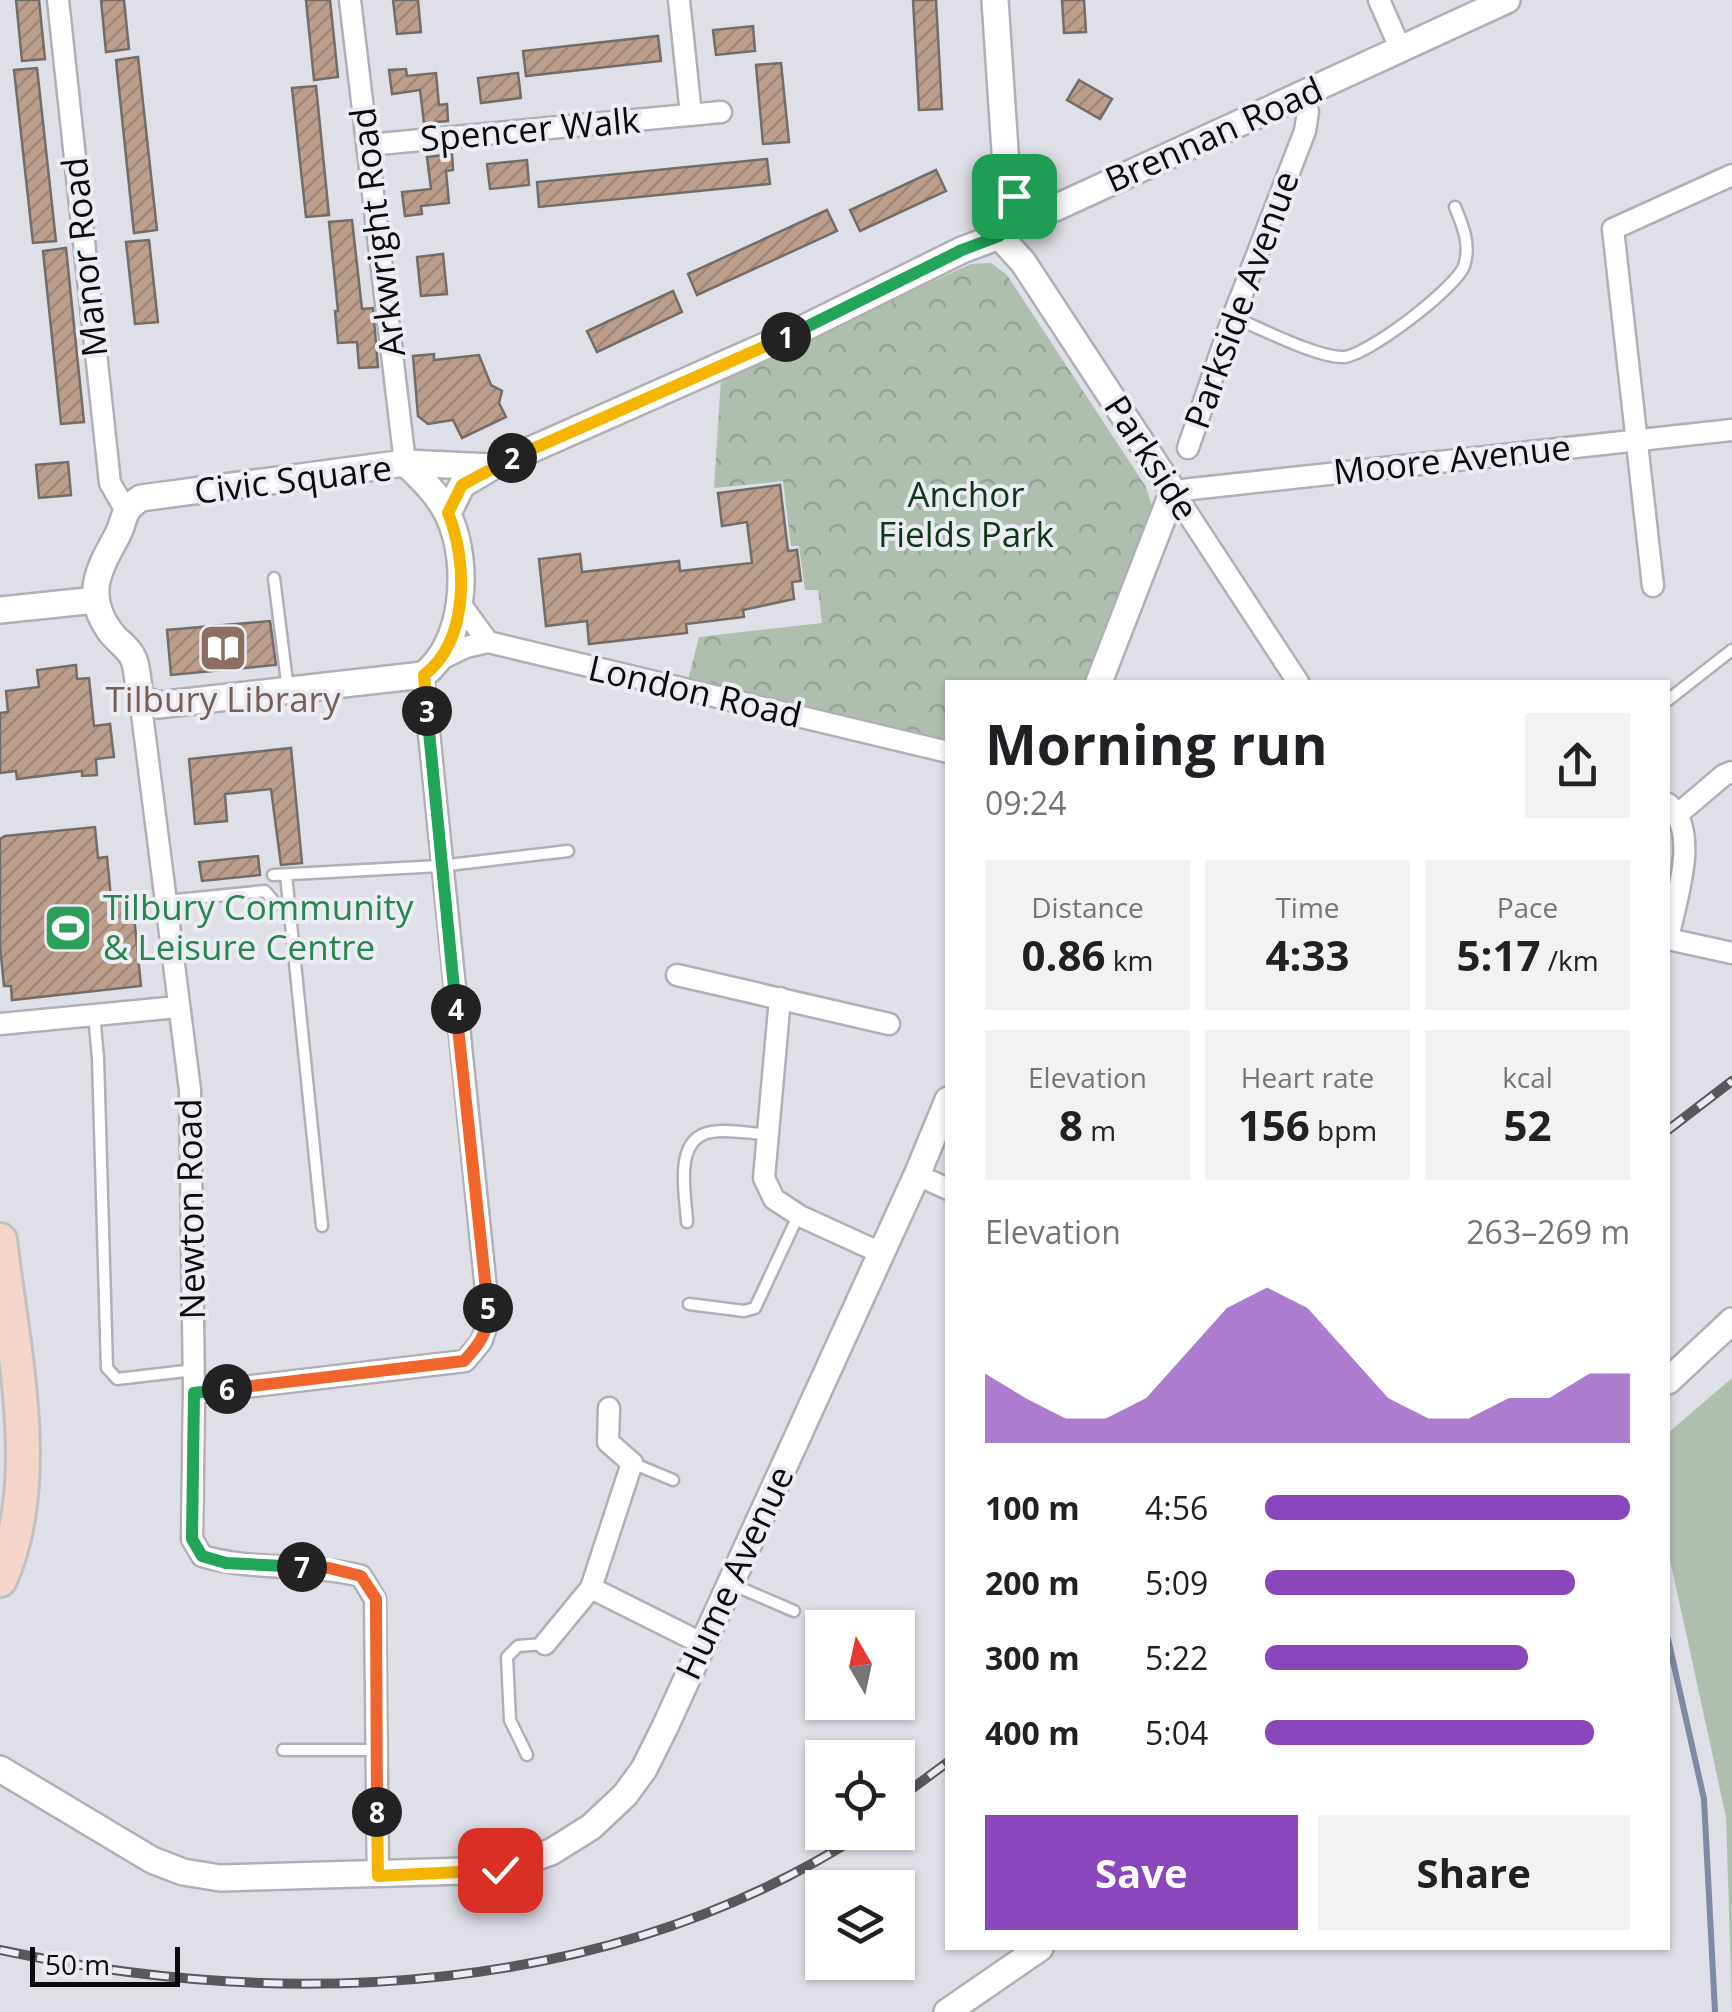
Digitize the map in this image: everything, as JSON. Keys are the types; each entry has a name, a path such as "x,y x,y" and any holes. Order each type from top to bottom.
{"main road":[{"path":"0,1240 24,1481 13,1552 0,1580"}],"street":[{"name":"Manor Road","path":"58,0 110,483 125,509"},
{"name":"Arkwright Road","path":"350,0 405,463"},
{"name":"Spencer Walk","path":"679,0 692,115"},
{"path":"995,0 1007,181 1014,196 1031,213"},
{"path":"1379,0 1400,48"},
{"name":"Brennan Road","path":"448,513 462,485 492,467 756,351 962,250 999,236 1031,213 1055,208 1507,0"},
{"name":"Parkside Avenue","path":"1188,448 1305,131 1308,112 1303,95"},
{"name":"Spencer Walk","path":"368,145 721,112"},
{"path":"1653,586 1613,229 1732,176"},
{"name":"Parkside","path":"999,236 1023,262 1297,680"},
{"name":"Moore Avenue","path":"1173,491 1732,430"},
{"name":"Civic Square","path":"125,509 140,498 405,463 430,487 448,513 458,550 462,605 448,650 432,667"},
{"path":"405,463 492,467"},
{"path":"1100,680 1173,491"},
{"path":"125,509 118,534 105,552 96,600 108,630 134,656 140,698 158,705 288,690 432,667 466,646 488,642 462,605"},
{"path":"0,610 96,600"},
{"name":"London Road","path":"488,642 945,751"},
{"path":"194,1393 464,1361 481,1342 489,1319 440,866 432,667"},
{"name":"Newton Road","path":"140,698 190,1090 192,1539 202,1556 226,1563 329,1568 361,1576 376,1599 378,1876"},
{"path":"1670,928 1685,849 1685,832 1673,809 1732,772"},
{"path":"1670,939 1732,952"},
{"path":"677,975 890,1024"},
{"path":"780,998 764,1178 774,1199 799,1215 881,1253"},
{"path":"0,1024 178,1007"},
{"name":"Hume Avenue","path":"0,1769 152,1860 183,1872 220,1878 500,1870 551,1852 591,1826 625,1795 644,1769 945,1107"},
{"path":"917,1175 945,1188"},
{"path":"1670,1379 1732,1321"},
{"path":"545,1644 591,1588 632,1463 608,1442 609,1408"},
{"path":"591,1588 703,1644"},
{"path":"947,2012 1037,1950"}],"lane":[{"path":"1234,317 1340,358 1363,351 1459,277 1467,249 1455,207"},
{"path":"274,578 288,690"},
{"path":"1670,698 1732,650"},
{"path":"273,875 440,866 568,851"},
{"path":"286,875 322,1226"},
{"path":"165,901 265,891 276,904"},
{"path":"94,1015 106,1368 118,1379 194,1370"},
{"path":"688,1222 684,1163 698,1138 708,1133 768,1134"},
{"path":"690,1304 744,1311 755,1308 799,1215"},
{"path":"632,1463 674,1480"},
{"path":"730,1583 794,1611"},
{"path":"527,1754 510,1720 508,1657 518,1646 545,1644"},
{"path":"284,1750 377,1750"}],"green space":[{"name":"Anchor Fields Park","path":"991,263 1007,275 1146,487 1152,506 1152,518 1091,680 945,680 945,743 688,680 699,637 822,623 818,590 805,590 799,546 791,546 783,481 714,488 721,378 971,264"},
{"path":"1732,1378 1732,2008 1726,1817 1670,1559 1670,1431"}],"building":[{"path":"16,0 39,0 45,59 22,61"},
{"path":"101,0 124,0 129,49 106,52"},
{"path":"306,0 330,0 338,77 314,80"},
{"path":"393,0 418,0 421,32 397,34"},
{"path":"913,0 936,0 942,109 919,110"},
{"path":"1062,0 1084,0 1086,32 1064,33"},
{"path":"753,26 755,51 716,55 713,30"},
{"path":"658,36 661,61 526,76 523,51"},
{"path":"138,57 157,230 134,233 116,60"},
{"path":"781,63 789,142 763,144 756,65"},
{"path":"37,68 56,241 33,243 14,70"},
{"path":"406,69 407,76 436,73 439,105 447,104 448,121 424,123 420,90 392,94 389,70"},
{"path":"518,73 521,98 481,103 478,78"},
{"path":"1079,80 1112,99 1100,119 1067,100"},
{"path":"316,86 329,215 306,217 292,88"},
{"path":"452,154 453,170 446,171 449,203 421,206 422,214 405,216 402,192 431,189 427,157"},
{"path":"767,159 770,184 539,207 537,182"},
{"path":"527,160 529,185 490,189 487,164"},
{"path":"936,170 946,191 860,231 850,210"},
{"path":"827,210 837,231 697,295 688,274"},
{"path":"352,220 362,309 373,308 378,367 359,368 357,342 338,343 329,222"},
{"path":"149,240 158,322 135,324 126,242"},
{"path":"66,248 84,422 61,424 43,251"},
{"path":"443,254 447,294 421,296 417,257"},
{"path":"673,291 682,312 597,352 587,331"},
{"path":"434,354 434,360 479,355 491,385 502,391 499,403 506,417 462,438 453,420 428,424 418,416 413,356"},
{"path":"68,462 71,495 39,498 36,465"},
{"path":"780,485 788,551 797,550 801,581 792,582 794,599 743,610 744,617 686,624 687,633 589,644 587,621 546,626 539,559 580,554 582,572 679,561 680,571 752,563 747,522 722,526 718,493"},
{"name":"Tilbury Library","path":"270,621 276,665 171,675 167,630"},
{"path":"76,665 77,679 89,678 94,726 110,724 114,757 96,759 97,775 82,776 82,771 17,779 16,771 0,773 0,713 8,712 6,691 39,687 37,670"},
{"path":"291,748 302,863 281,865 271,789 225,794 227,821 195,824 189,759"},
{"name":"Tilbury Community & Leisure Centre","path":"95,827 98,858 107,857 111,898 132,896 141,986 12,1000 11,986 4,986 0,946 0,839"},
{"path":"258,856 260,875 202,881 199,862"}],"waterway":[{"path":"1670,1648 1704,1799 1715,2012"}],"railway":[{"path":"1670,1128 1732,1081"},
{"path":"915,1786 945,1764"},
{"path":"0,1950 110,1969 221,1981 333,1983 445,1976 555,1958 663,1929 766,1887 833,1850"}],"place":[{"name":"Tilbury Library","path":"223,648"},
{"name":"Tilbury Community & Leisure Centre","path":"68,928"}],"route":[{"path":"500,1870 378,1876 376,1599 361,1576 329,1568 226,1563 202,1556 192,1539 194,1393 464,1361 481,1342 489,1319 440,866 424,675 448,650 462,605 458,550 448,513 462,485 492,467 790,335 962,250 999,236 1031,213 1014,196"}]}
